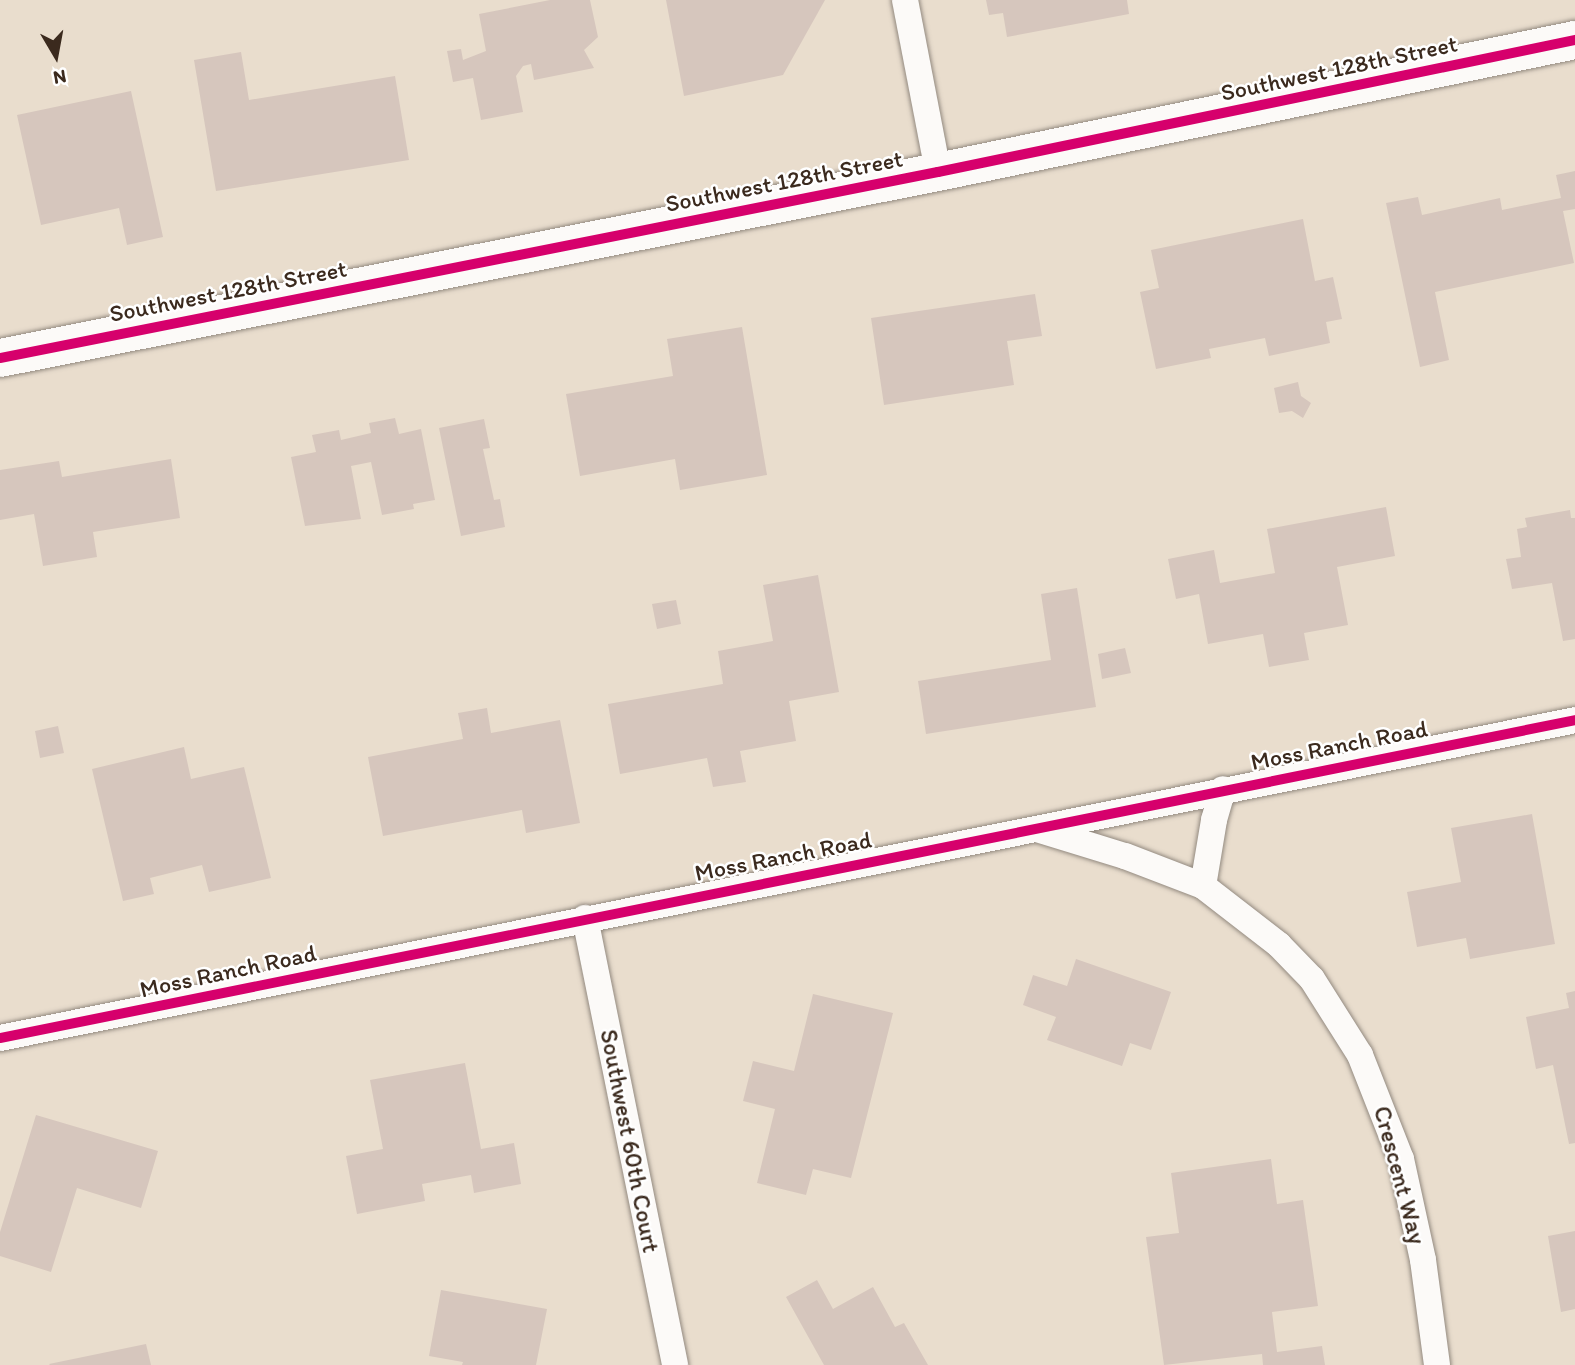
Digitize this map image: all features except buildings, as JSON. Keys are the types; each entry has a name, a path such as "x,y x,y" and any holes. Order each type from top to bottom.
{"street":[{"path":"905,0 938,172"},
{"name":"Southwest 128th Street","path":"0,358 938,172 1575,40"},
{"name":"Moss Ranch Road","path":"0,1038 1032,827 1575,720"},
{"path":"1203,886 1214,820 1223,789"},
{"name":"Crescent Way","path":"1032,827 1146,864 1203,886 1279,945 1312,979 1360,1055 1401,1159 1423,1260 1437,1365"},
{"name":"Southwest 60th Court","path":"585,918 675,1365"}],"cycle path":[{"path":"0,358 938,172 1575,40"},
{"path":"0,1038 1575,720"}]}
